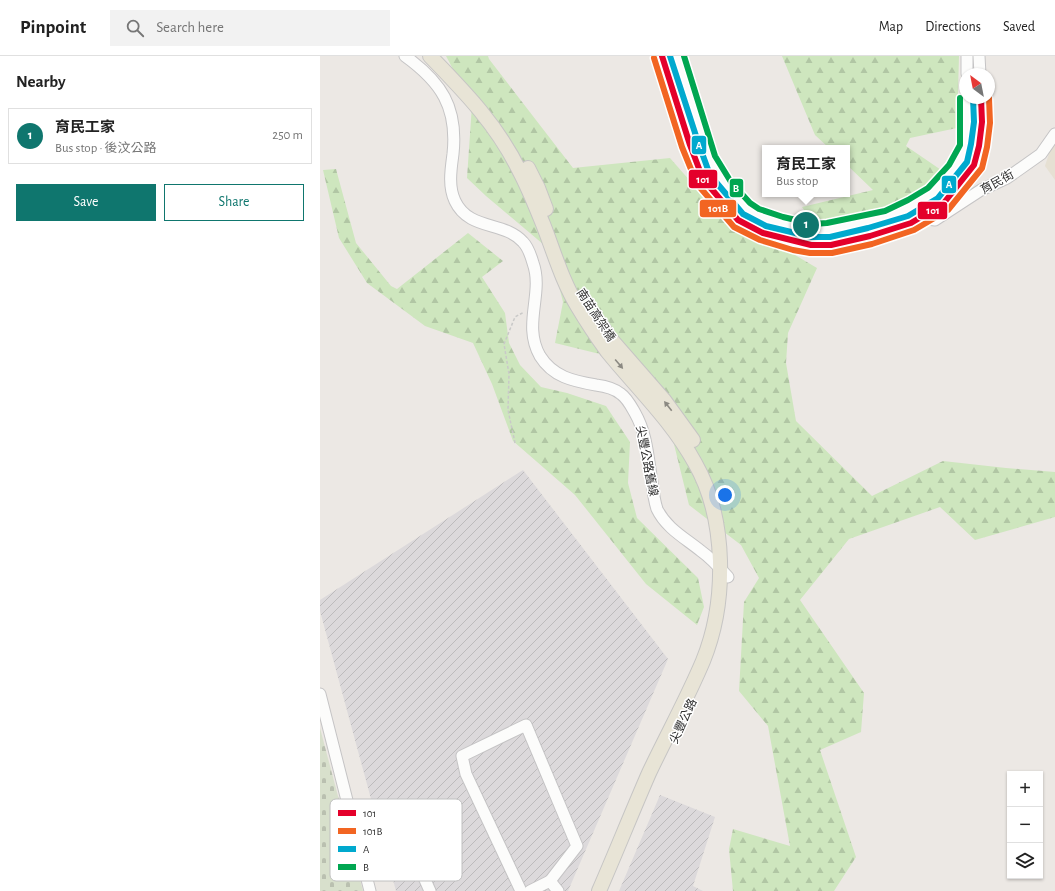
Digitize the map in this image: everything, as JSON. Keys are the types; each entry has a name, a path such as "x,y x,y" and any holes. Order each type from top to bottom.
{"main road":[{"path":"430,56 465,86"},
{"path":"443,56 465,86"},
{"name":"南苗高架橋","path":"465,86 487,103 499,119 520,153 538,188 569,270 580,292 609,337 680,421 702,456 718,497 723,543"},
{"name":"尖豐公路","path":"607,891 636,822 709,664 721,627 724,610 723,543"},
{"name":"尖豐公路","path":"599,891 649,774 703,660 715,616 724,572"}],"street":[{"name":"尖豐公路舊線","path":"404,56 418,66 434,81 445,97 451,113 453,149 450,186 455,200 462,212 474,220 511,233 523,242 529,253 534,265 536,279 532,327 535,347 542,359 550,370 562,377 579,382 609,387 621,394 631,405 640,422 646,443 654,497 658,509 665,520 676,532 702,552 724,572"},
{"path":"662,56 703,179 738,220 763,233 811,245 831,245 870,236 911,223 943,204 974,165 979,146 982,122 981,104"},
{"path":"676,56 708,159 725,187 745,209 755,216 781,225 812,232 828,231 888,219 933,194 956,170 968,146 968,104"},
{"path":"967,56 967,68"},
{"path":"979,56 980,68"},
{"name":"育民街","path":"921,218 935,220 981,190 1007,178 1041,154 1055,134"},
{"path":"912,207 921,218"},
{"path":"320,697 346,799"},
{"path":"521,891 466,774 462,756 526,725 577,846 550,881 530,891"},
{"path":"367,881 370,891"},
{"path":"426,881 430,891"},
{"path":"550,881 558,891"}],"path":[{"path":"515,443 508,410 509,374 504,344 515,317 534,307"}],"shaded area":[{"path":"1055,139 1055,180 1045,166"},
{"path":"523,470 668,659 568,891 396,891 393,881 462,881 462,799 371,799 320,611 320,600"},
{"path":"660,795 715,817 693,886 703,891 619,891"}],"green space":[{"path":"446,56 488,56 573,168 670,158 712,206 817,268 788,333 786,363 796,421 872,496 943,461 1055,472 1055,517 975,540 940,507 849,539 800,600 864,693 861,732 820,750 856,857 834,891 733,891 729,849 733,829 790,846 768,726 739,691 744,602 759,578 741,545 689,505 668,420 616,358 555,343 563,302 550,250 467,178 472,105"},
{"path":"782,56 959,56 957,128 910,138 906,146 947,174 890,211 815,226 802,207 844,197 850,197 850,196 873,190 850,168 850,145 826,145 815,135"},
{"path":"336,169 356,243 391,286 397,289 468,233 503,261 482,277 505,313 509,343 520,365 541,387 567,393 606,406 630,442 628,483 637,518 698,578 704,607 697,625 646,584 575,495 513,441 492,384 473,343 425,326 367,283 339,238 323,170"},
{"path":"320,728 339,799 330,799 330,881 360,881 363,891 320,891"}],"transit line":[{"name":"101","path":"662,56 690,145 703,179 738,220 763,233 811,245 831,245 870,236 911,223 943,204 974,165 979,146 982,122 981,104"},
{"name":"A","path":"670,56 710,175 743,214 766,226 812,237 830,237 908,216 938,198 967,162 974,122 973,104"},
{"name":"B","path":"684,56 715,156 731,182 750,203 759,209 783,217 813,224 827,223 885,211 928,188 949,165 960,145 960,104"},
{"name":"101B","path":"654,58 682,147 697,184 734,227 760,240 793,250 810,253 832,253 872,244 914,230 948,210 982,168 987,147 990,123 989,104"}],"place":[{"name":"育民工家","path":"806,225"}]}
